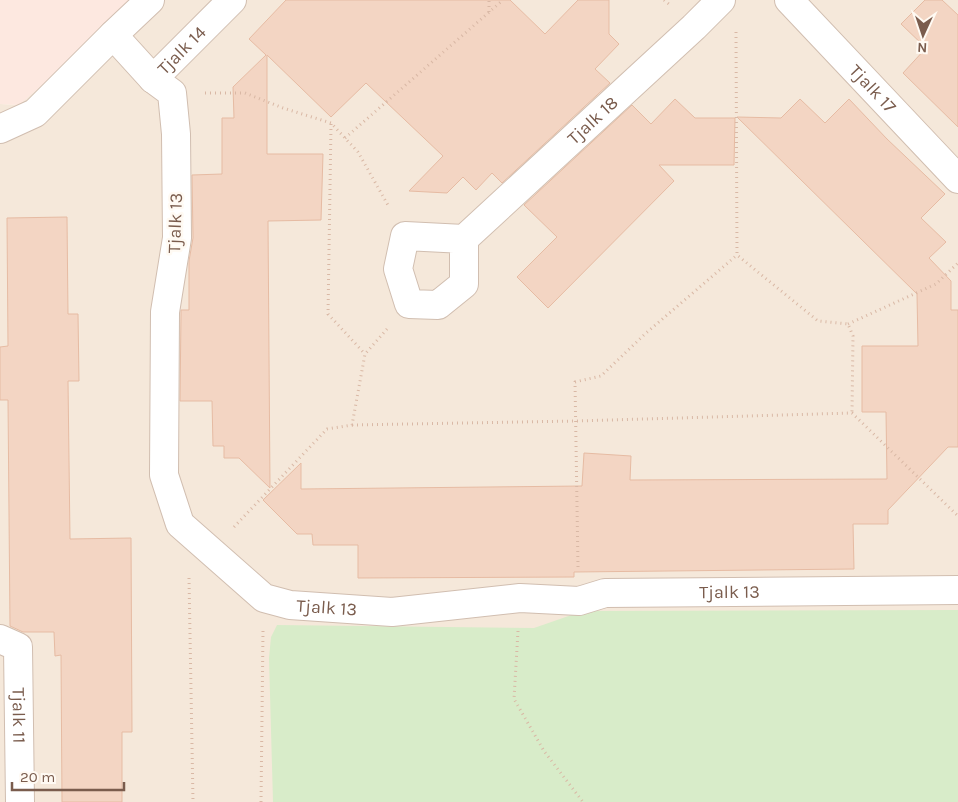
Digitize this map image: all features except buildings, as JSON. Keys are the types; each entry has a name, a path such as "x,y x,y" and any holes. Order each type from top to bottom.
{"street":[{"path":"0,129 36,114 150,0"},
{"name":"Tjalk 14","path":"113,35 162,86 232,0"},
{"name":"Tjalk 17","path":"789,0 958,179"},
{"name":"Tjalk 18","path":"464,239 718,4"},
{"name":"Tjalk 13","path":"162,86 176,134 177,238 165,312 164,475 180,524 264,598 290,605 392,612 520,598 579,601 605,593 958,590"},
{"path":"405,236 464,239 464,284 438,305 409,304 398,269 405,236"},
{"name":"Tjalk 11","path":"0,639 18,647 20,802"}],"path":[{"path":"489,0 489,12"},
{"path":"345,138 503,0"},
{"path":"579,601 575,382 601,376 645,334 737,255 736,26 718,4"},
{"path":"162,86 245,93 283,108 331,123 358,152 405,236"},
{"path":"331,123 328,314 365,354"},
{"path":"737,255 818,321 848,324 936,284 958,263"},
{"path":"352,425 365,354 409,304"},
{"path":"848,324 852,336 852,413 958,516"},
{"path":"193,802 189,573 328,429 352,425 852,413"},
{"path":"261,802 264,598"},
{"path":"520,598 514,699 544,751 583,802"}],"shaded area":[{"path":"0,0 137,0 115,22 19,105 0,104"},
{"path":"137,0 958,0 958,802 0,802 0,104 19,105"}],"green space":[{"path":"958,610 958,802 273,802 269,658 271,637 277,625 534,628 583,611"}]}
